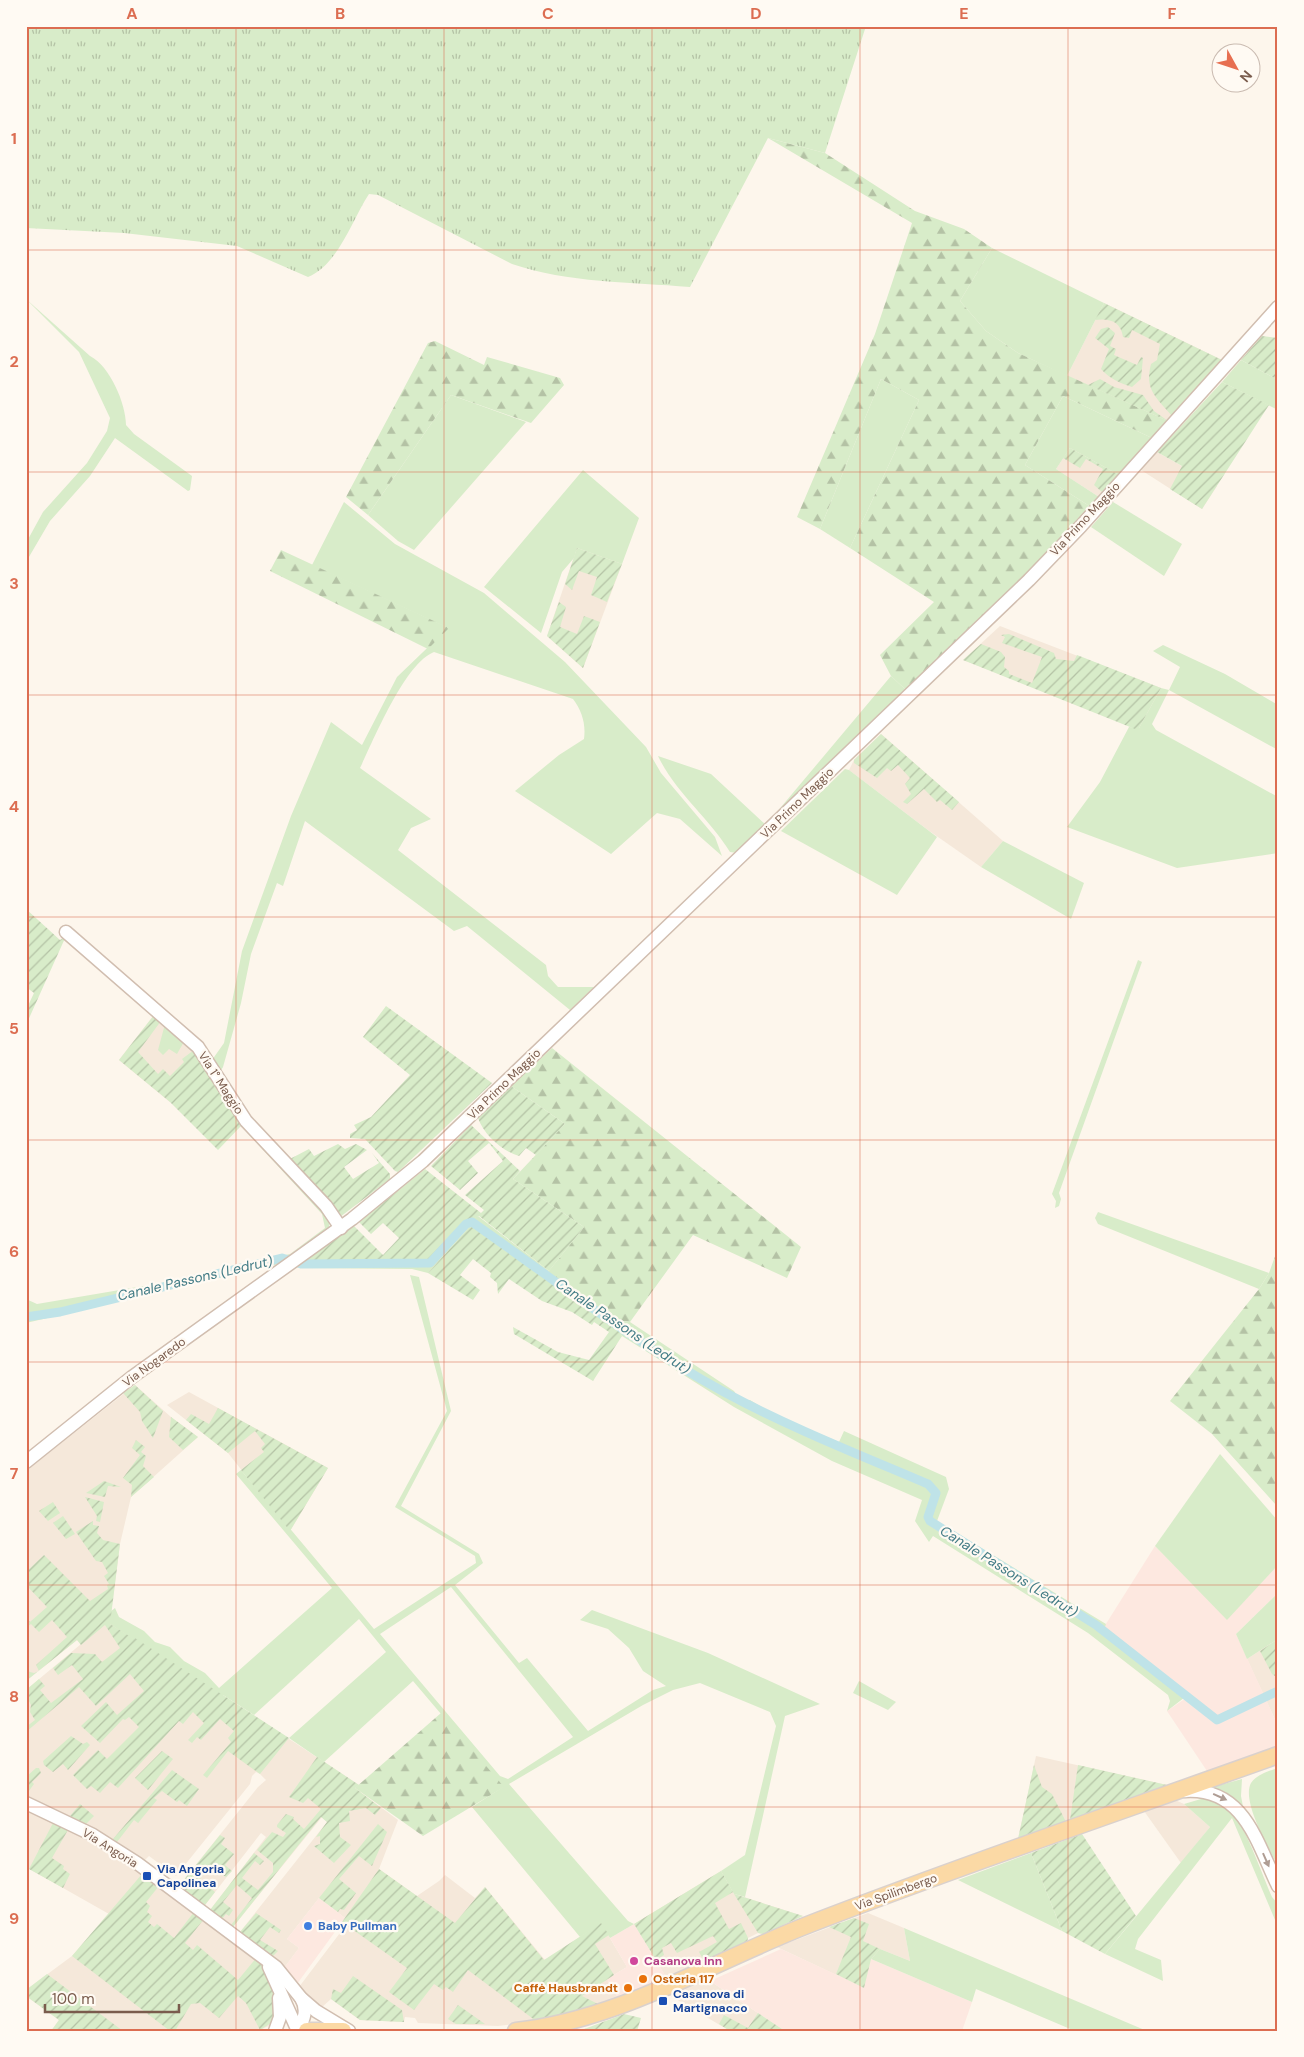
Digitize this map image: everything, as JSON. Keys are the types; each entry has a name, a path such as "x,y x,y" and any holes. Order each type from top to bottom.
{"main road":[{"name":"Via Spilimbergo","path":"516,2031 554,2025 619,2006 809,1924 1278,1755"},
{"path":"306,2031 343,2031"}],"street":[{"name":"Via Primo Maggio","path":"291,1263 341,1228 423,1161 1029,580 1081,526 1278,307"},
{"name":"Via 1° Maggio","path":"66,932 198,1047 246,1121 326,1206 341,1228"},
{"name":"Via Nogaredo","path":"26,1462 132,1377 291,1263"},
{"path":"1173,1792 1197,1790 1222,1797 1239,1811 1254,1834 1278,1886"},
{"name":"Via Angoria","path":"26,1803 93,1835 261,1955 276,1968 306,2006 298,2031"},
{"name":"Via Angoria","path":"261,1955 272,1971 298,2031"},
{"name":"Via Angoria","path":"275,2031 280,2017 279,1988"},
{"name":"Via Angoria","path":"301,1998 316,2011 349,2031"}],"shaded area":[{"path":"1104,303 1222,360 1168,421 1067,376"},
{"path":"1070,448 1119,475 1099,497 1056,469"},
{"path":"1157,452 1217,486 1202,509 1141,470"},
{"path":"577,548 622,564 583,668 547,636"},
{"path":"1000,626 1161,688 1139,728 963,660"},
{"path":"881,734 1003,841 981,867 928,830 849,770 854,760"},
{"path":"154,1015 189,1044 204,1065 170,1102 119,1060"},
{"path":"135,1385 171,1417 198,1437 131,1497 120,1544 110,1621 359,1785 355,1788 398,1820 379,1869 417,1896 445,1875 475,1898 485,1887 545,1960 601,1923 627,1967 607,1979 619,2000 536,2021 498,2026 418,2023 415,2018 405,2017 404,2022 360,2020 331,1999 321,2008 299,1987 346,1925 342,1922 345,1918 319,1898 287,1939 299,1948 284,1968 240,1932 327,1822 322,1817 233,1927 210,1910 266,1837 261,1833 205,1905 179,1886 258,1787 266,1780 260,1774 256,1772 252,1776 250,1784 176,1876 149,1856 145,1860 113,1839 26,1795 26,1690 81,1644 77,1640 26,1681 26,1471"},
{"path":"189,1392 328,1468 290,1531 228,1453 167,1405"},
{"path":"1155,1546 1227,1619 1278,1565 1278,1593 1236,1634 1278,1726 1278,1746 1207,1771 1167,1711 1186,1698 1104,1627"},
{"path":"1278,1639 1278,1726 1247,1659"},
{"path":"1036,1756 1167,1785 1018,1839"},
{"path":"1175,1800 1184,1804 1210,1827 1181,1863 1144,1811"},
{"path":"26,1810 100,1845 257,1957 275,2016 272,2018 273,2022 269,2026 257,2031 51,2031 59,2020 26,1996 26,1990 72,1956 109,1914 26,1867"},
{"path":"721,1871 734,1894 803,1916 763,1934 758,1933 748,1938 747,1942 666,1977 634,1924"},
{"path":"319,1898 345,1918 297,1984 284,1968 299,1948 287,1939"},
{"path":"868,1913 904,1928 910,1961 880,1949 871,1959 864,1988 777,1947"},
{"path":"634,1924 666,1977 644,1990 619,2000 607,1979 627,1967 610,1938"},
{"path":"781,1949 863,1987 871,1959 972,2002 962,2031 785,2031 710,1981"},
{"path":"707,1979 785,2031 730,2031 669,1995"}],"green space":[{"path":"26,26 866,26 825,153 768,138 690,287 600,281 555,275 512,264 378,195 369,194 343,241 328,263 308,277 237,246 124,233 26,228"},
{"path":"768,138 825,153 915,211 964,229 992,248 960,301 986,331 1018,353 1168,421 1152,438 1063,396 1025,465 1091,507 1029,573 906,690 891,676 880,655 934,602 850,548 919,400 881,379 820,529 797,517 875,334 912,223"},
{"path":"992,248 1104,303 1067,376 1018,353 986,331 960,301"},
{"path":"26,299 104,368 120,397 126,425 134,434 192,476 190,490 188,491 115,438 90,476 50,521 26,562 26,543 43,512 87,463 107,431 110,418 79,352"},
{"path":"1104,303 1222,360 1172,416 1153,393 1149,381 1151,364 1157,360 1160,344 1132,330 1129,338 1123,337 1120,327 1114,322 1095,320"},
{"path":"1108,327 1115,333 1110,346 1116,349 1114,355 1137,365 1141,357 1143,358 1141,379 1132,387 1115,380 1101,369 1109,349 1095,338 1101,329"},
{"path":"1262,336 1278,338 1278,380 1241,360"},
{"path":"435,341 484,365 487,357 560,378 564,385 531,423 451,395 368,515 346,497 428,343"},
{"path":"1241,360 1278,380 1278,410 1222,382"},
{"path":"881,379 919,400 850,548 820,529"},
{"path":"1100,379 1114,387 1143,395 1154,411 1168,421 1088,385"},
{"path":"1222,382 1269,405 1202,509 1170,489 1182,466 1157,452"},
{"path":"451,395 526,422 414,550 398,541 368,515"},
{"path":"1063,396 1152,438 1119,475 1070,448 1056,469 1099,497 1091,507 1025,465"},
{"path":"1070,448 1119,475 1103,493 1094,485 1103,469 1086,459 1080,468 1063,458"},
{"path":"583,470 639,518 622,564 577,548 574,558 562,572 541,633 484,587"},
{"path":"344,502 395,544 484,593 565,662 646,747 661,773 715,837 722,856 680,819 657,813 611,854 515,791 559,755 584,739 584,723 576,704 573,699 434,652 423,659 412,671 391,703 360,768 431,819 411,828 398,850 546,965 548,976 558,987 594,987 570,1010 467,926 454,931 305,821 283,886 277,883 251,954 241,1003 220,1072 212,1060 224,1043 242,951 291,816 331,722 362,745 397,677 448,628 312,565"},
{"path":"1113,502 1182,544 1164,576 1091,527"},
{"path":"577,548 622,564 607,602 591,595 597,577 579,571 572,590 565,584"},
{"path":"281,550 449,628 428,649 270,571"},
{"path":"559,602 566,607 560,627 577,634 584,616 600,622 583,668 547,636"},
{"path":"1009,634 1054,653 1056,659 1074,661 1077,655 1161,688 1139,728 1135,729 963,660 981,644 1001,652 1005,657 1004,667 1009,671 1009,674 1032,683 1042,657 1002,643 1005,637 1001,635"},
{"path":"1163,645 1225,674 1278,705 1278,750 1169,690 1180,667 1153,651"},
{"path":"891,676 906,690 737,853 730,852 673,781 658,756 711,774 766,825"},
{"path":"1161,688 1169,690 1152,724 1156,730 1278,797 1278,853 1177,868 1067,827 1100,782 1129,727 1139,728"},
{"path":"881,734 959,802 952,810 940,800 937,802 924,789 907,804 903,802 911,794 905,784 910,778 898,765 891,771 887,768 877,778 854,763 854,760"},
{"path":"845,769 849,770 937,837 897,895 781,831"},
{"path":"1003,841 1084,883 1071,919 981,867"},
{"path":"26,909 60,940 66,936 26,1025 26,1010 34,993 26,987"},
{"path":"1138,960 1142,962 1059,1193 1061,1199 1059,1206 1055,1208 1056,1201 1052,1194"},
{"path":"386,1006 492,1083 398,1172 365,1139 350,1138 350,1134 357,1130 354,1125 371,1117 410,1075 363,1037"},
{"path":"154,1015 161,1021 138,1052 158,1074 163,1069 170,1076 184,1062 182,1059 194,1050 241,1126 218,1150 170,1102 119,1060"},
{"path":"165,1024 185,1040 177,1054 169,1049 163,1055 158,1050"},
{"path":"552,1048 801,1247 787,1278 693,1235 630,1322 622,1321 616,1328 544,1277 584,1227 513,1179 565,1124 511,1086"},
{"path":"204,1065 330,1218 329,1227 275,1265 26,1323 26,1299 37,1304 161,1283 290,1254 325,1228 322,1214 241,1126"},
{"path":"511,1086 565,1124 536,1155 526,1148 519,1156 506,1150 494,1142 478,1118"},
{"path":"471,1125 520,1171 513,1179 584,1227 549,1271 479,1216 460,1226 429,1260 302,1261 354,1226 383,1255 399,1238 383,1223 371,1234 359,1222 425,1169 481,1213 484,1210 465,1195 503,1161 489,1143 468,1161 478,1173 460,1190 431,1166"},
{"path":"338,1144 345,1149 356,1144 367,1150 344,1167 353,1179 379,1163 372,1153 390,1174 390,1179 340,1217 288,1160 309,1149 314,1156"},
{"path":"1098,1212 1269,1273 1259,1289 1098,1224 1095,1218"},
{"path":"478,1216 549,1271 544,1277 471,1225 428,1273 412,1269 301,1268 296,1266 302,1261 429,1260 460,1226"},
{"path":"471,1225 616,1328 622,1336 593,1381 514,1334 513,1327 558,1352 589,1360 609,1332 594,1322 592,1325 572,1312 542,1301 509,1279 498,1294 497,1283 490,1277 491,1273 473,1259 460,1275 480,1290 473,1300 428,1273"},
{"path":"1278,1248 1278,1502 1276,1505 1212,1434 1170,1401 1259,1289 1269,1273"},
{"path":"410,1275 419,1277 451,1411 401,1506 479,1554 483,1563 455,1585 519,1663 527,1658 588,1731 653,1690 666,1686 643,1671 629,1648 608,1629 580,1620 592,1610 708,1653 820,1704 785,1716 745,1897 734,1894 721,1871 745,1855 776,1726 770,1712 700,1683 673,1690 643,1705 509,1784 628,1921 634,1924 610,1938 601,1924 580,1937 472,1807 503,1787 413,1681 324,1762 289,1738 386,1652 359,1619 254,1715 223,1695 224,1698 110,1624 110,1612 115,1608 119,1617 144,1631 155,1642 170,1647 184,1661 205,1673 219,1688 332,1588 236,1474 241,1470 374,1629 476,1563 475,1556 395,1507 447,1411","holes":["451,1587 573,1737 508,1779 500,1776 380,1634"]},
{"path":"622,1321 630,1322 734,1391 742,1403 750,1400 773,1414 839,1442 844,1431 946,1477 949,1489 937,1521 1106,1624 1105,1627 1189,1694 1167,1711 1170,1701 1168,1695 1088,1633 933,1536 929,1542 915,1521 922,1500 832,1461 734,1407 622,1336 616,1328"},
{"path":"135,1385 163,1411 153,1438 142,1421 140,1412 123,1393"},
{"path":"218,1408 328,1468 290,1531 241,1470 264,1452 261,1448 265,1444 255,1431 228,1453 186,1420 191,1414 209,1424"},
{"path":"171,1417 198,1437 183,1450 169,1437"},
{"path":"136,1440 145,1447 141,1452 146,1456 143,1466 154,1477 131,1497 132,1485 123,1478 140,1455 132,1448"},
{"path":"1220,1454 1278,1521 1278,1565 1227,1620 1155,1546"},
{"path":"104,1481 121,1487 108,1486 105,1497 86,1493"},
{"path":"85,1497 104,1502 100,1522 96,1521 97,1516"},
{"path":"53,1502 60,1513 48,1521 39,1511"},
{"path":"63,1516 75,1534 66,1539 53,1523"},
{"path":"93,1521 93,1525 99,1526 97,1533 103,1540 120,1544 110,1624 135,1638 289,1738 260,1774 228,1751 207,1778 203,1775 231,1742 228,1738 234,1731 220,1719 201,1740 197,1737 192,1743 188,1740 204,1723 193,1712 183,1724 179,1721 118,1788 110,1782 100,1793 91,1786 87,1789 73,1775 98,1750 107,1759 139,1727 129,1717 125,1720 123,1719 100,1743 81,1726 106,1702 117,1715 144,1691 130,1674 96,1706 79,1687 26,1732 26,1727 35,1720 30,1712 31,1705 26,1695 26,1690 39,1679 45,1686 40,1690 51,1703 83,1679 72,1665 58,1675 53,1668 71,1653 95,1654 102,1662 120,1648 105,1625 81,1645 77,1640 39,1671 36,1665 67,1637 52,1620 39,1632 31,1624 26,1628 26,1618 30,1622 47,1607 26,1585 26,1572 44,1555 90,1601 108,1589 107,1585 109,1584 104,1576 108,1573 102,1562 96,1561 76,1532"},
{"path":"1278,1593 1278,1639 1247,1659 1236,1634"},
{"path":"1278,1639 1278,1678 1272,1674 1260,1651"},
{"path":"26,1671 34,1673 38,1671 26,1681"},
{"path":"859,1681 896,1702 888,1710 853,1693"},
{"path":"441,1713 504,1787 423,1836 355,1788"},
{"path":"71,1736 83,1744 87,1742 90,1745 68,1770 63,1764 53,1772 44,1765 43,1761"},
{"path":"162,1751 173,1759 148,1790 135,1778"},
{"path":"317,1757 359,1785 355,1788 381,1808 375,1815 366,1808 349,1811 350,1821 339,1823 340,1837 351,1845 334,1863 314,1846 320,1844 320,1836 316,1837 327,1822 321,1817 233,1927 231,1925 252,1898 237,1885 223,1902 233,1910 229,1916 226,1914 222,1919 210,1910 254,1853 264,1861 260,1865 255,1861 242,1878 258,1890 273,1872 273,1863 257,1850 272,1832 283,1837 286,1833 277,1825 286,1814 294,1817 293,1819 304,1829 321,1809 308,1798 303,1803 289,1797"},
{"path":"1034,1765 1042,1787 1052,1794 1066,1822 1018,1839"},
{"path":"1078,1765 1167,1785 1070,1820"},
{"path":"36,1768 39,1768 41,1773 32,1782 34,1784 26,1795 26,1777"},
{"path":"1278,1768 1278,1866 1257,1825 1249,1791 1251,1783 1256,1777"},
{"path":"172,1770 199,1789 187,1806 179,1800 177,1802 162,1791 154,1798 157,1800 138,1823 134,1820 117,1842 113,1839"},
{"path":"1242,1779 1241,1796 1244,1812 1209,1788"},
{"path":"1201,1799 1215,1801 1224,1805 1232,1811 1240,1823 1272,1897 1278,1904 1278,1927 1232,1818 1138,1939 1135,1949 1161,1960 1163,1981 1105,1954 1210,1827 1184,1804"},
{"path":"80,1804 94,1816 86,1824 70,1816"},
{"path":"53,1823 68,1830 52,1858 64,1866 63,1869 70,1874 63,1888 29,1869"},
{"path":"378,1824 387,1832 372,1866 359,1856 339,1879 356,1893 344,1910 340,1909 338,1912 319,1898"},
{"path":"1082,1834 1136,1916 1105,1954 1062,1931 1031,1853"},
{"path":"220,1835 225,1838 221,1844 234,1854 225,1865 232,1871 226,1877 210,1866 200,1879 215,1892 205,1905 179,1886"},
{"path":"1031,1853 1062,1931 958,1880"},
{"path":"379,1869 455,1923 485,1887 544,1960 601,1923 609,1935 595,1944 614,1975 582,1996 602,2006 536,2021 468,1970 453,1992 446,1987 443,1990 434,1984 414,2010 389,1992 407,1968 342,1922"},
{"path":"721,1871 733,1892 715,1903 729,1929 741,1923 748,1938 747,1942 704,1961 699,1952 717,1942 713,1936 677,1953 671,1943 662,1948 664,1955 656,1960 634,1924"},
{"path":"142,1874 159,1886 146,1902 150,1906 147,1912 152,1916 148,1922 154,1927 157,1924 174,1938 194,1912 204,1919 185,1943 193,1950 197,1945 238,1980 257,1957 275,1989 275,2016 272,2018 273,2022 260,2030 246,2003 238,1996 219,2018 200,2003 191,2004 175,2031 170,2031 72,1956"},
{"path":"734,1894 803,1916 763,1934 758,1933"},
{"path":"256,1913 281,1930 279,1933 270,1927 260,1940 278,1951 272,1957 240,1932"},
{"path":"854,1918 869,1924 863,1941 880,1949 871,1959 864,1988 836,1974 851,1937 829,1927"},
{"path":"904,1928 1147,2031 1075,2031 976,1989 972,2002 871,1959 880,1949 910,1961"},
{"path":"47,1974 123,2031 51,2031 59,2020 26,1996 26,1990"},
{"path":"353,1976 402,2010 404,2022 360,2020 331,1999 333,1989 341,1993"},
{"path":"458,2005 485,2024 456,2024 448,2019"},
{"path":"758,2013 785,2031 730,2031 719,2024 724,2015 748,2028"},
{"path":"624,2014 641,2018 637,2031 579,2031"}],"waterway":[{"name":"Canale Passons (Ledrut)","path":"26,1317 60,1312 282,1258 301,1264 430,1263 466,1224 472,1222 658,1353 724,1392 774,1417 928,1484 936,1493 928,1517 930,1521 1096,1625 1217,1720 1278,1691"}],"place":[{"name":"Via Angoria Capolinea","path":"147,1876"},
{"name":"Baby Pullman","path":"308,1926"},
{"name":"Casanova Inn","path":"634,1961"},
{"name":"Osteria 117","path":"643,1979"},
{"name":"Caffė Hausbrandt","path":"628,1988"},
{"name":"Casanova di Martignacco","path":"663,2001"}]}
